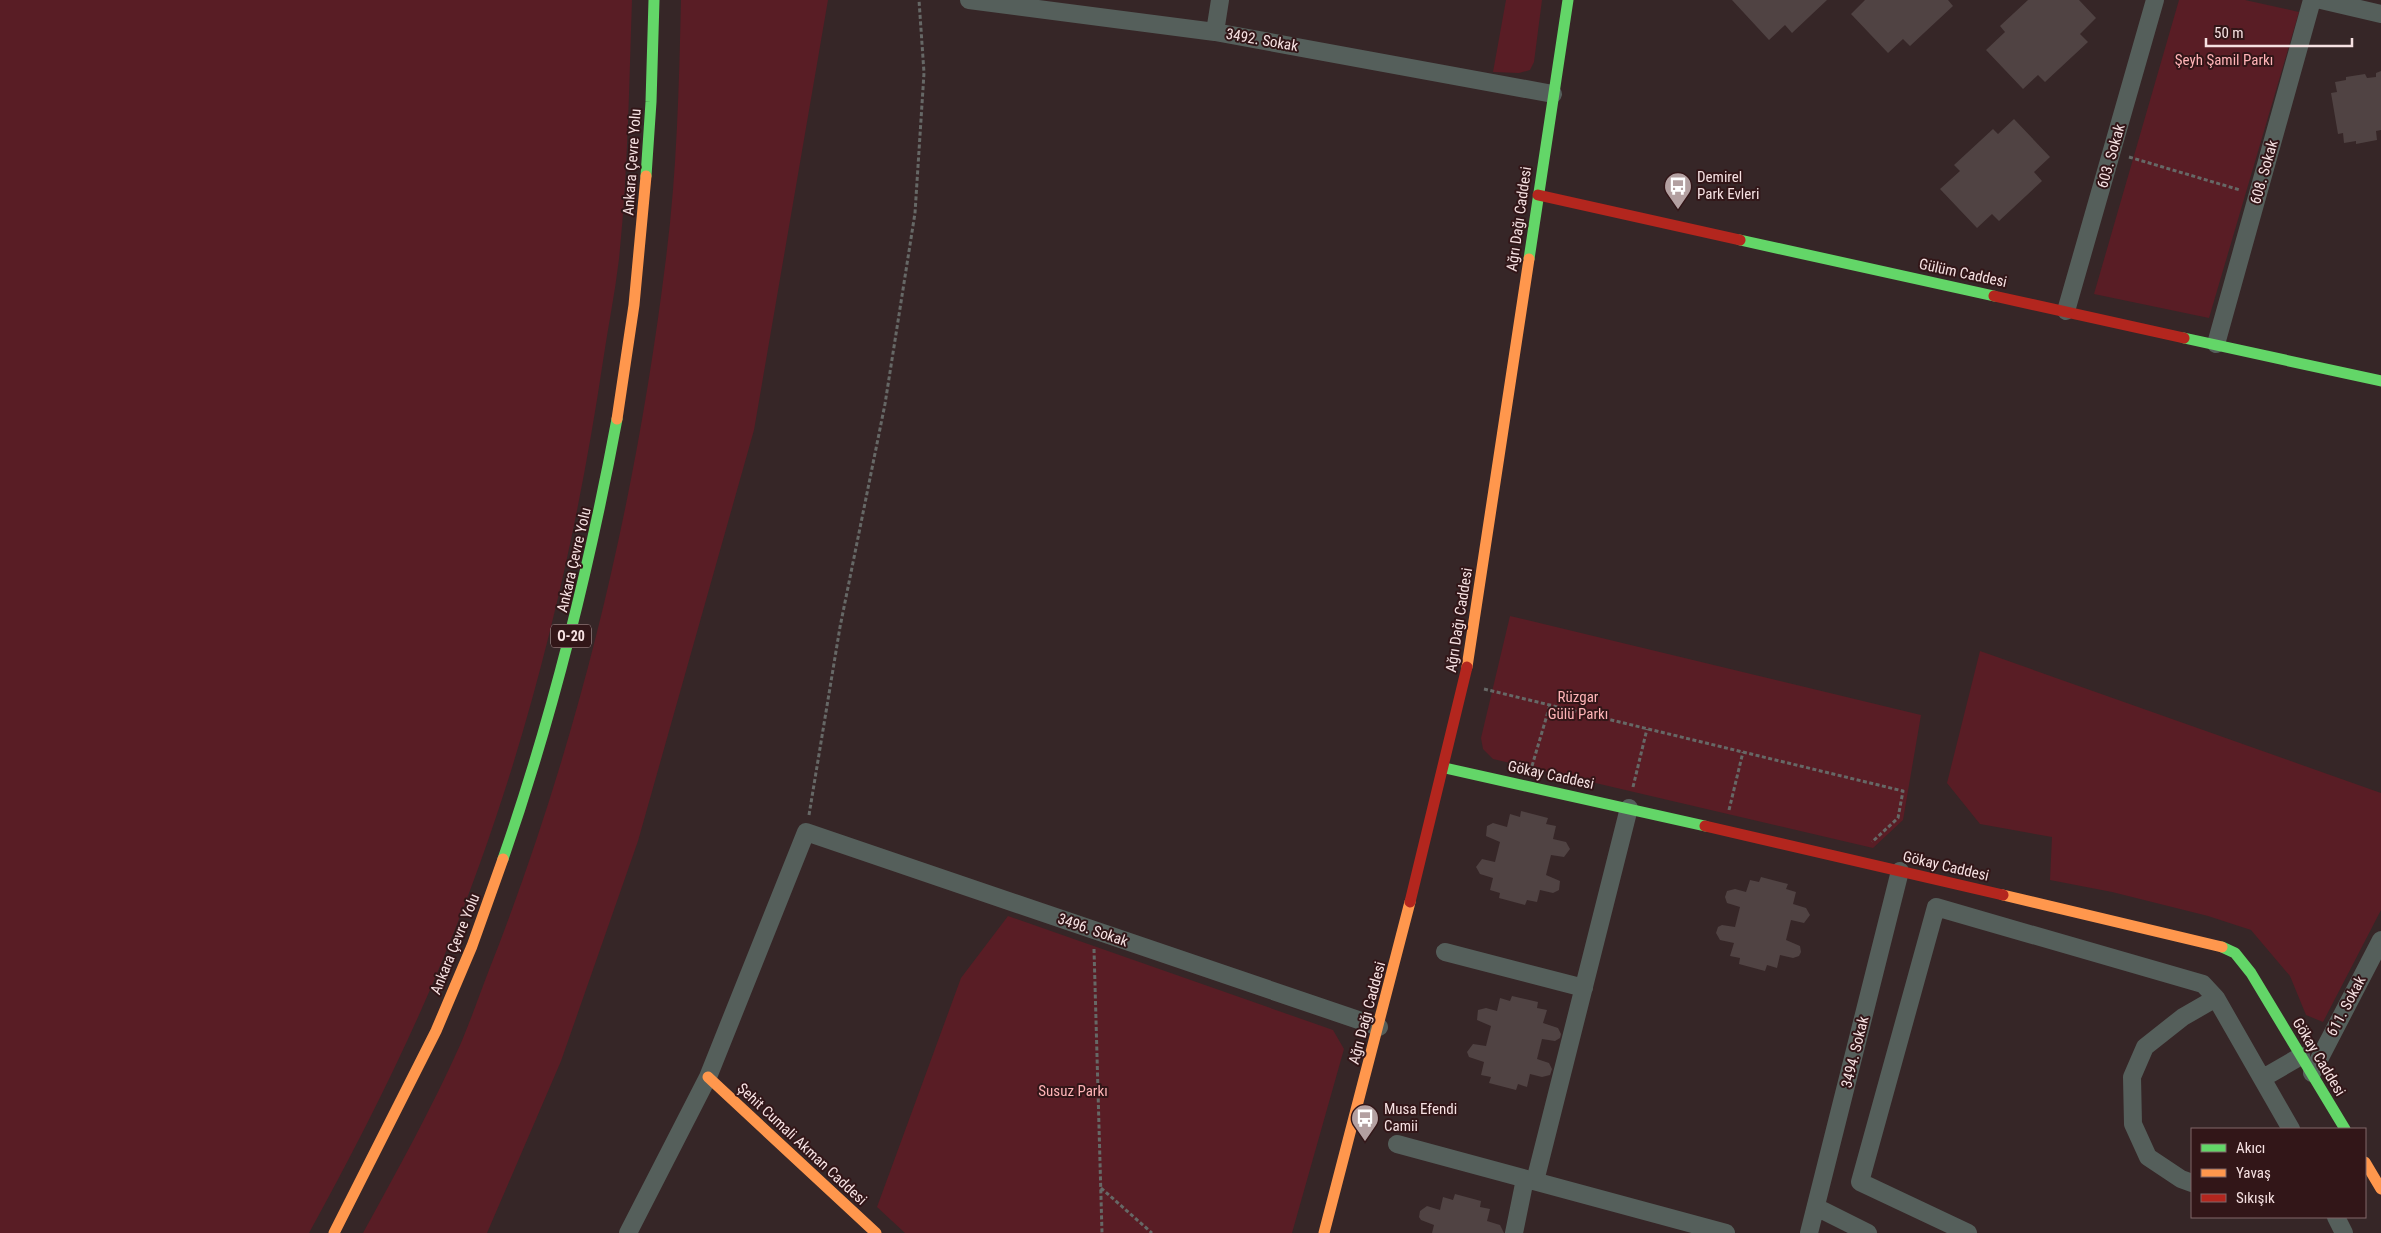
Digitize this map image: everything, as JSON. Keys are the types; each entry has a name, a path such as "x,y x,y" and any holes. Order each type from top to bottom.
{"main road":[{"name":"Ankara Çevre Yolu","path":"334,1233 436,1030 470,950 501,867 538,755 570,639 600,518 622,392 641,258 649,156 654,0"},
{"name":"Ağrı Dağı Caddesi","path":"1324,1233 1379,1027 1445,768 1464,684 1568,0"},
{"name":"Gülüm Caddesi","path":"1538,195 2381,381"},
{"name":"Gökay Caddesi","path":"1445,768 1629,808 2214,944 2236,953 2251,973 2344,1128"},
{"name":"Şehit Cumali Akman Caddesi","path":"708,1077 876,1233"},
{"path":"2366,1164 2381,1189"}],"street":[{"name":"3492. Sokak","path":"969,0 1215,32 1553,94"},
{"path":"1215,32 1220,0"},
{"name":"603. Sokak","path":"2066,311 2155,0"},
{"name":"608. Sokak","path":"2216,344 2312,0"},
{"path":"2321,0 2381,14"},
{"path":"1514,1233 1584,988 1629,808"},
{"name":"3496. Sokak","path":"806,832 1379,1027"},
{"path":"628,1233 708,1077 806,832"},
{"name":"3494. Sokak","path":"1809,1233 1900,871"},
{"path":"1968,1233 1860,1182 1936,907 2203,984 2216,998 2290,1128"},
{"name":"611. Sokak","path":"2312,1073 2381,940"},
{"path":"1445,952 1584,988"},
{"path":"2191,1183 2181,1179 2148,1157 2133,1124 2132,1078 2145,1047 2183,1017 2216,998"},
{"path":"2263,1078 2301,1056"},
{"path":"1397,1144 1726,1233"},
{"path":"1816,1207 1868,1233"},
{"path":"2336,1218 2344,1233"}],"path":[{"path":"806,832 840,627 885,404 915,213 924,72 919,0"},
{"path":"2112,152 2258,195"},
{"path":"1464,684 1902,791 1898,818 1854,860"},
{"path":"1526,786 1550,705"},
{"path":"1629,808 1647,729"},
{"path":"1724,830 1743,752"},
{"path":"1093,930 1102,1233"},
{"path":"1101,1188 1152,1233"}],"green space":[{"path":"0,0 632,0 626,162 617,272 577,512 542,662 498,810 473,883 445,954 381,1095 309,1233 0,1233"},
{"path":"681,0 828,0 754,430 638,841 561,1061 487,1233 363,1233 426,1115 466,1031 528,863 556,779 581,694 623,521 654,346 673,194"},
{"path":"1506,0 1542,0 1534,62 1530,70 1519,73 1493,72"},
{"name":"Şeyh Şamil Parkı","path":"2179,0 2245,0 2299,12 2209,318 2094,294"},
{"name":"Rüzgar Gülü Parkı","path":"1510,616 1921,715 1903,820 1873,848 1493,759 1483,749 1481,738"},
{"path":"1980,651 2381,793 2381,910 2323,1022 2306,1015 2290,976 2251,930 2208,916 2112,892 2050,880 2052,837 1980,824 1947,783"},
{"name":"Susuz Parkı","path":"1008,916 1333,1030 1344,1049 1292,1233 905,1233 877,1207 961,978"}],"building":[{"path":"1732,0 1827,0 1792,33 1785,25 1769,40"},
{"path":"1865,0 1948,0 1953,6 1910,46 1903,39 1888,53 1851,14"},
{"path":"2028,0 2079,0 2096,18 2080,34 2088,42 2045,82 2038,75 2023,89 1986,50 2005,32 2000,26"},
{"path":"2381,71 2381,130 2376,131 2377,140 2356,144 2356,141 2344,143 2343,133 2338,134 2331,93 2337,92 2335,82 2346,80 2346,77 2365,74 2367,78 2376,77 2376,73"},
{"path":"2014,119 2050,157 2034,172 2042,181 1999,221 1992,214 1977,228 1940,189 1960,171 1954,165 1993,129 1998,134"},
{"path":"1521,811 1548,818 1546,824 1556,826 1553,839 1566,842 1570,849 1564,857 1551,855 1546,875 1560,881 1559,890 1553,893 1540,890 1537,902 1527,900 1525,905 1499,898 1500,893 1490,890 1493,878 1480,874 1476,867 1482,859 1495,862 1500,842 1486,836 1487,826 1493,823 1507,827 1510,814 1520,817"},
{"path":"1761,877 1788,884 1786,889 1796,892 1793,904 1806,908 1810,915 1804,923 1791,920 1786,940 1800,946 1801,952 1799,956 1793,958 1780,955 1777,968 1767,965 1765,971 1739,964 1740,958 1730,956 1734,943 1720,940 1716,933 1718,927 1722,925 1735,927 1740,907 1727,903 1725,897 1727,891 1735,889 1746,892 1750,880 1759,882"},
{"path":"1512,996 1538,1002 1537,1008 1547,1010 1543,1023 1558,1028 1561,1034 1560,1038 1555,1041 1542,1039 1537,1059 1549,1063 1552,1069 1550,1075 1542,1077 1530,1074 1527,1087 1518,1084 1516,1090 1489,1083 1491,1077 1481,1075 1484,1062 1469,1057 1467,1052 1473,1044 1486,1046 1491,1026 1477,1020 1478,1010 1486,1008 1497,1011 1500,998 1510,1001"},
{"path":"1455,1194 1481,1201 1480,1207 1490,1209 1487,1221 1500,1225 1504,1233 1432,1233 1434,1225 1421,1220 1419,1217 1420,1211 1427,1206 1440,1210 1443,1197 1453,1200"}],"traffic: fast":[{"path":"646,176 651,102 654,0"},
{"path":"1529,259 1568,0"},
{"path":"1740,240 1994,296"},
{"path":"2184,338 2381,381"},
{"path":"503,859 554,696 582,586 617,419"},
{"path":"1445,768 1705,826"},
{"path":"2222,947 2235,953 2251,973 2344,1128"}],"traffic: slow":[{"path":"617,419 634,305 646,176"},
{"path":"1467,667 1529,259"},
{"path":"334,1233 436,1031 472,946 503,859"},
{"path":"2003,895 2222,947"},
{"path":"1324,1233 1410,902"},
{"path":"708,1077 876,1233"},
{"path":"2366,1164 2381,1189"}],"traffic: jam":[{"path":"1538,195 1740,240"},
{"path":"1994,296 2184,338"},
{"path":"1410,902 1467,667"},
{"path":"1705,826 2003,895"}],"place":[{"name":"Demirel Park Evleri","path":"1678,210"},
{"name":"Musa Efendi Camii","path":"1365,1142"}]}
